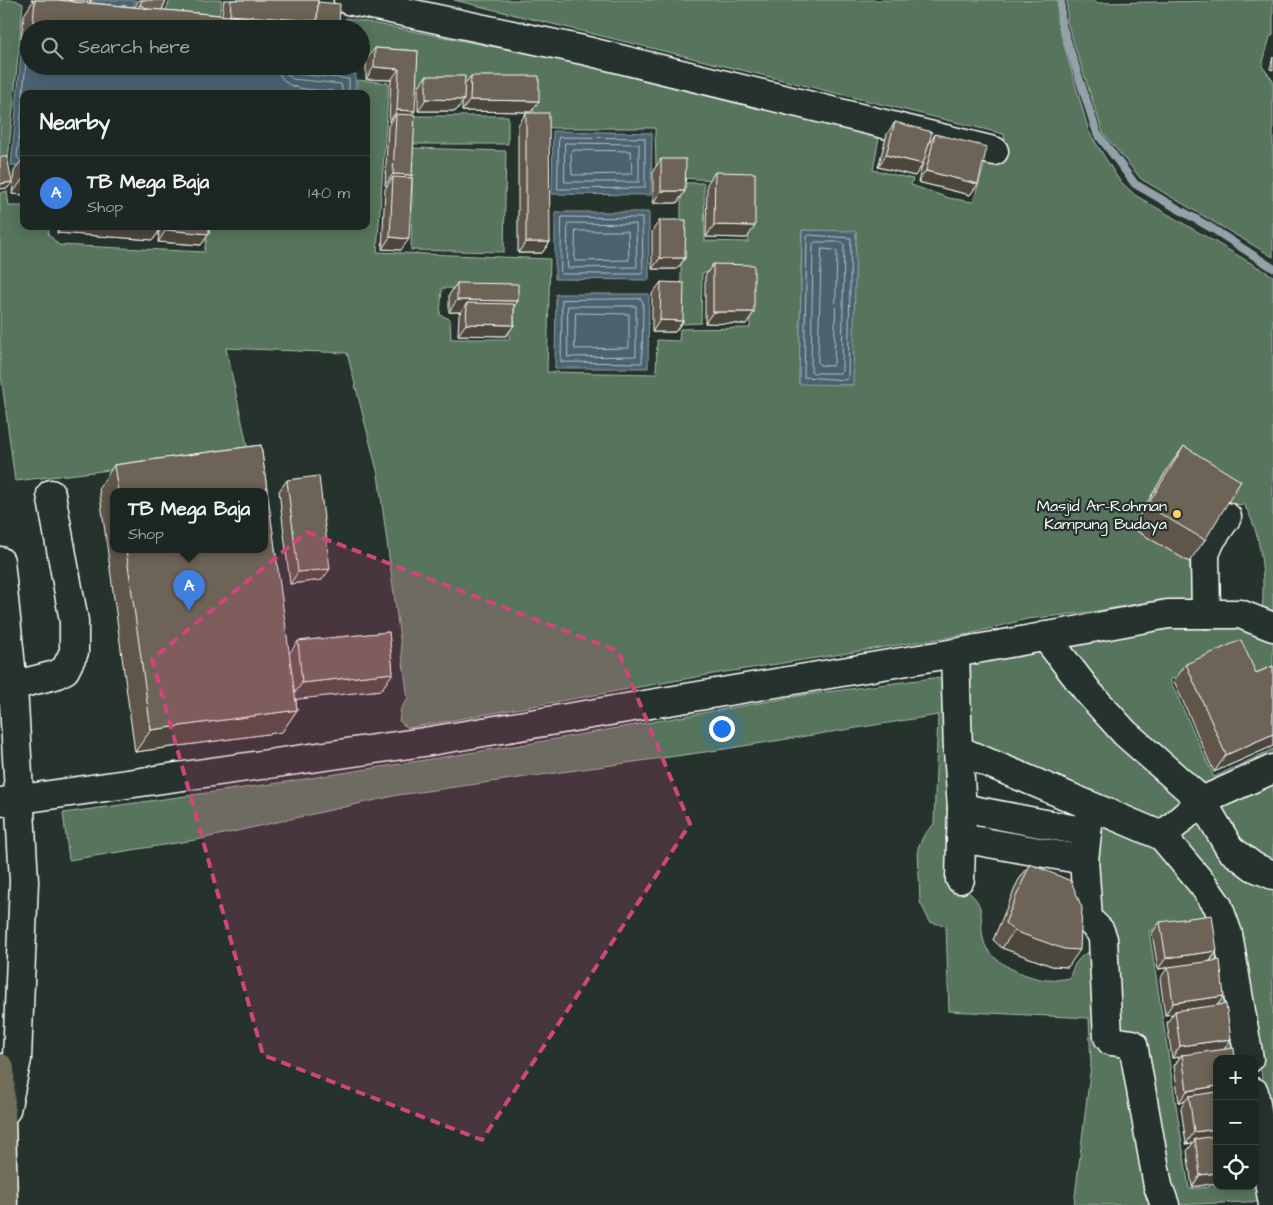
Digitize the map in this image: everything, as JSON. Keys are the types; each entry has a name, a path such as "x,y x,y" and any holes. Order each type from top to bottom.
{"main road":[{"path":"0,1068 3,1205"}],"lane":[{"path":"348,0 583,50 994,151"},
{"path":"7,688 65,670 74,652 74,621 51,494"},
{"path":"1206,614 1205,554 1210,540 1227,517"},
{"path":"0,561 7,688 10,801 24,881 17,1059 2,1126"},
{"path":"10,801 424,742 955,653 1168,614 1240,614 1273,627"},
{"path":"1045,636 1088,693 1125,733 1202,801 1230,849 1254,866 1273,875"},
{"path":"955,653 962,808 960,879"},
{"path":"958,750 1088,820"},
{"path":"1162,836 1202,801 1273,769"},
{"path":"962,808 1088,820 1162,836 1204,886 1218,906 1228,934 1248,1055"},
{"path":"1088,820 1084,860 1088,920 1100,931 1103,939 1108,1037 1111,1041 1133,1044 1158,1186 1165,1205"},
{"path":"961,838 1084,860"},
{"path":"1255,1100 1273,1204 1265,1205"}],"highlighted area":[{"path":"307,532 618,651 690,824 482,1140 263,1055 152,659"}],"green space":[{"path":"0,0 15,0 23,4 8,160 0,159"},
{"path":"170,0 222,0 219,20 161,20"},
{"path":"454,0 1058,0 1057,20 1089,132 1119,180 1135,195 1273,276 1273,615 1262,611 1261,556 1250,516 1244,505 1225,503 1132,528 1189,562 1193,597 1188,601 1159,600 1091,612 1027,619 969,634 713,674 408,728 399,721 401,708 408,699 378,474 347,353 226,348 249,454 15,481 0,367 0,193 7,191 9,206 20,206 20,230 49,230 48,234 59,245 204,252 208,230 370,230 370,90 356,90 357,80 389,83 377,252 550,259 547,372 656,374 657,340 679,341 680,329 750,328 749,272 702,273 701,323 681,324 681,183 704,183 705,241 748,242 751,218 751,182 681,178 681,168 656,167 655,128 552,128 533,121 534,86 413,85 414,60 370,58 370,23 597,67 880,132 873,170 913,179 911,185 949,198 973,202 986,160 1006,159 1004,134","holes":["802,230 856,232 852,385 799,383","442,288 514,290 513,316 509,317 509,339 451,339 450,319 440,315"]},
{"path":"1067,0 1095,0 1096,3 1273,0 1273,35 1270,37 1262,66 1273,81 1273,257 1141,179 1103,133 1067,22"},
{"path":"412,116 508,116 508,144 412,144"},
{"path":"413,148 506,151 504,252 411,250"},
{"path":"1220,620 1273,634 1273,674 1246,686 1232,654 1170,680 1214,777 1273,749 1273,763 1202,794 1055,640"},
{"path":"1043,642 1197,801 1161,833 963,745 966,657"},
{"path":"933,678 951,680 967,891 978,902 980,908 984,942 988,950 1001,963 1020,973 1039,979 1050,980 1070,978 1078,960 1093,949 1127,1051 1156,1205 1074,1205 1091,1065 1089,1018 949,1011 946,926 930,922 920,902 918,848 924,835 934,824 938,715 712,751 398,795 201,839 69,860 63,813 279,783 533,743 804,695"},
{"path":"1273,775 1273,870 1257,863 1209,803"},
{"path":"1200,809 1273,881 1273,1141 1236,926 1170,837"},
{"path":"1094,815 1157,840 1211,903 1244,1055 1226,1055 1205,924 1149,931 1189,1189 1213,1186 1213,1190 1258,1190 1258,1136 1269,1201 1172,1205 1138,1041 1113,1035 1099,923"}],"water":[{"path":"88,0 136,0 129,16"},
{"path":"20,65 20,75 356,75 354,90 20,90 20,166 11,165"},
{"path":"553,131 652,133 651,195 552,194"},
{"path":"555,212 649,212 649,280 555,279"},
{"path":"802,230 856,231 853,385 799,384"},
{"path":"556,294 649,294 648,368 555,368"}],"building":[{"path":"35,0 57,0 272,20 33,20"},
{"path":"69,0 91,0 90,3"},
{"path":"142,0 166,0 162,10 149,9 140,5"},
{"path":"231,0 318,0 317,20 230,15"},
{"path":"318,2 340,4 339,20 317,20"},
{"path":"375,48 418,51 415,111 397,110 399,69 374,67"},
{"path":"426,76 465,76 464,100 426,99"},
{"path":"471,76 539,76 539,101 470,100"},
{"path":"526,113 549,113 550,242 526,242"},
{"path":"396,114 415,115 412,175 393,174"},
{"path":"895,122 932,132 923,164 886,155"},
{"path":"935,134 987,147 978,184 926,171"},
{"path":"7,156 12,182 0,184 0,158"},
{"path":"661,159 686,159 685,191 661,191"},
{"path":"715,172 755,173 755,226 714,225"},
{"path":"393,177 412,178 409,239 390,237"},
{"path":"660,220 686,220 685,258 660,258"},
{"path":"166,230 209,230 209,234"},
{"path":"713,264 754,265 754,312 713,312"},
{"path":"661,282 684,283 683,321 660,320"},
{"path":"457,283 518,284 518,301 457,300"},
{"path":"467,303 514,304 514,325 466,324"},
{"path":"261,445 267,488 117,488 114,465"},
{"path":"1184,446 1241,481 1205,540 1147,506"},
{"path":"319,476 330,569 298,572 287,480"},
{"path":"268,497 297,710 151,730 126,553 268,553"},
{"path":"389,632 393,673 302,683 298,641"},
{"path":"1241,640 1256,673 1273,666 1273,734 1226,755 1186,664"},
{"path":"1030,864 1071,881 1082,908 1080,950 1064,949 1014,931 1005,923"},
{"path":"1212,915 1217,951 1166,958 1160,922"},
{"path":"1220,960 1224,996 1173,1003 1168,967"},
{"path":"1226,1004 1231,1039 1180,1046 1175,1011"},
{"path":"1234,1048 1235,1055 1213,1055 1213,1087 1187,1091 1182,1055"},
{"path":"1213,1093 1213,1130 1194,1132 1189,1096"},
{"path":"1213,1137 1213,1173 1200,1175 1195,1139"}],"waterway":[{"path":"1061,0 1061,22 1097,133 1135,184 1213,229 1273,268"}],"place":[{"name":"Masjid Ar-Rohman Kampung Budaya","path":"1177,514"},
{"name":"TB Mega Baja","path":"189,611"}]}
